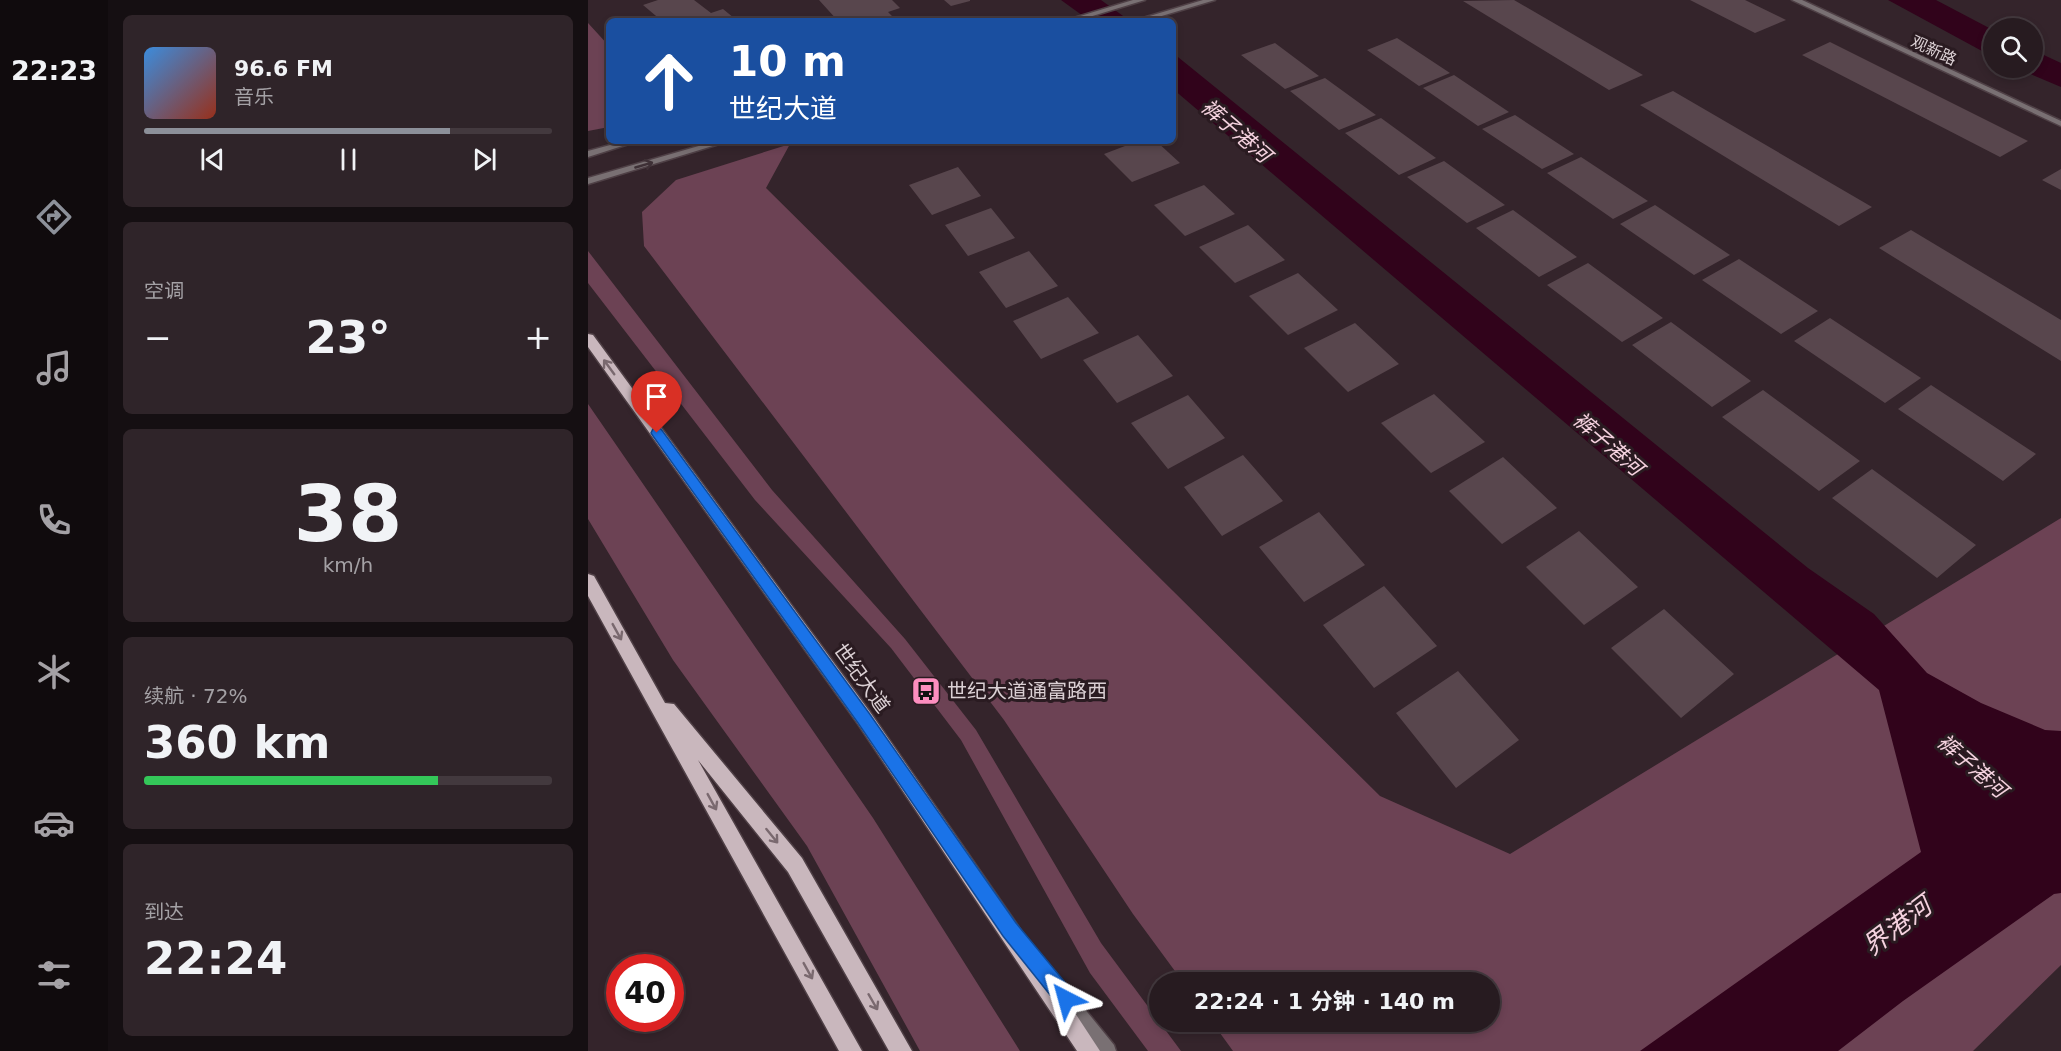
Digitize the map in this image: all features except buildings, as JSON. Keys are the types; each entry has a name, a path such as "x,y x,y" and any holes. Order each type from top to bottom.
{"main road":[{"name":"世纪大道","path":"588,338 864,718 1010,930 1089,1051"},
{"path":"588,580 851,1051"},
{"path":"642,677 795,865 901,1051"},
{"path":"1066,1016 1079,1051"}],"street":[{"path":"1079,18 1141,0"},
{"path":"1148,18 1210,0"},
{"name":"观新路","path":"1796,0 2061,124"},
{"path":"588,154 623,144"},
{"path":"588,181 715,144"},
{"path":"1010,930 1108,1051"}],"shaded area":[{"path":"588,23 606,43 606,128 588,131"},
{"path":"790,144 766,188 1380,796 1510,854 2061,518 2061,965 1973,1051 1233,1051 1219,1032 1500,1032 1500,972 1176,972 1133,914 1004,720 644,246 642,212 676,180"},
{"path":"588,251 772,490 905,639 976,730 1101,943 1149,1008 1149,1032 1167,1032 1181,1051 1148,1051 1090,973 961,740 891,648 755,500 588,283"},
{"path":"588,404 873,818 1020,1051 920,1051 807,846 673,660 588,519"}],"water":[{"path":"1061,0 1101,0 1126,18 1086,18"},
{"path":"1888,0 1936,0 1983,25 1983,52"},
{"path":"1176,55 1808,568 1874,614 1927,673 1981,703 2045,730 2061,731 2061,893 2054,894 1903,1001 1838,1051 1640,1051 1921,852 1879,690 1176,92"},
{"path":"2043,55 2061,63 2061,87 2040,78 2043,78"}],"place":[{"name":"世纪大道通富路西","path":"926,691"}],"route":[{"path":"657,433 864,718 1010,930 1066,999"}],"water label":[{"name":"裤子港河","path":"1236,131"},
{"name":"裤子港河","path":"1608,444"},
{"name":"裤子港河","path":"1972,766"},
{"name":"界港河","path":"1897,926"}]}
